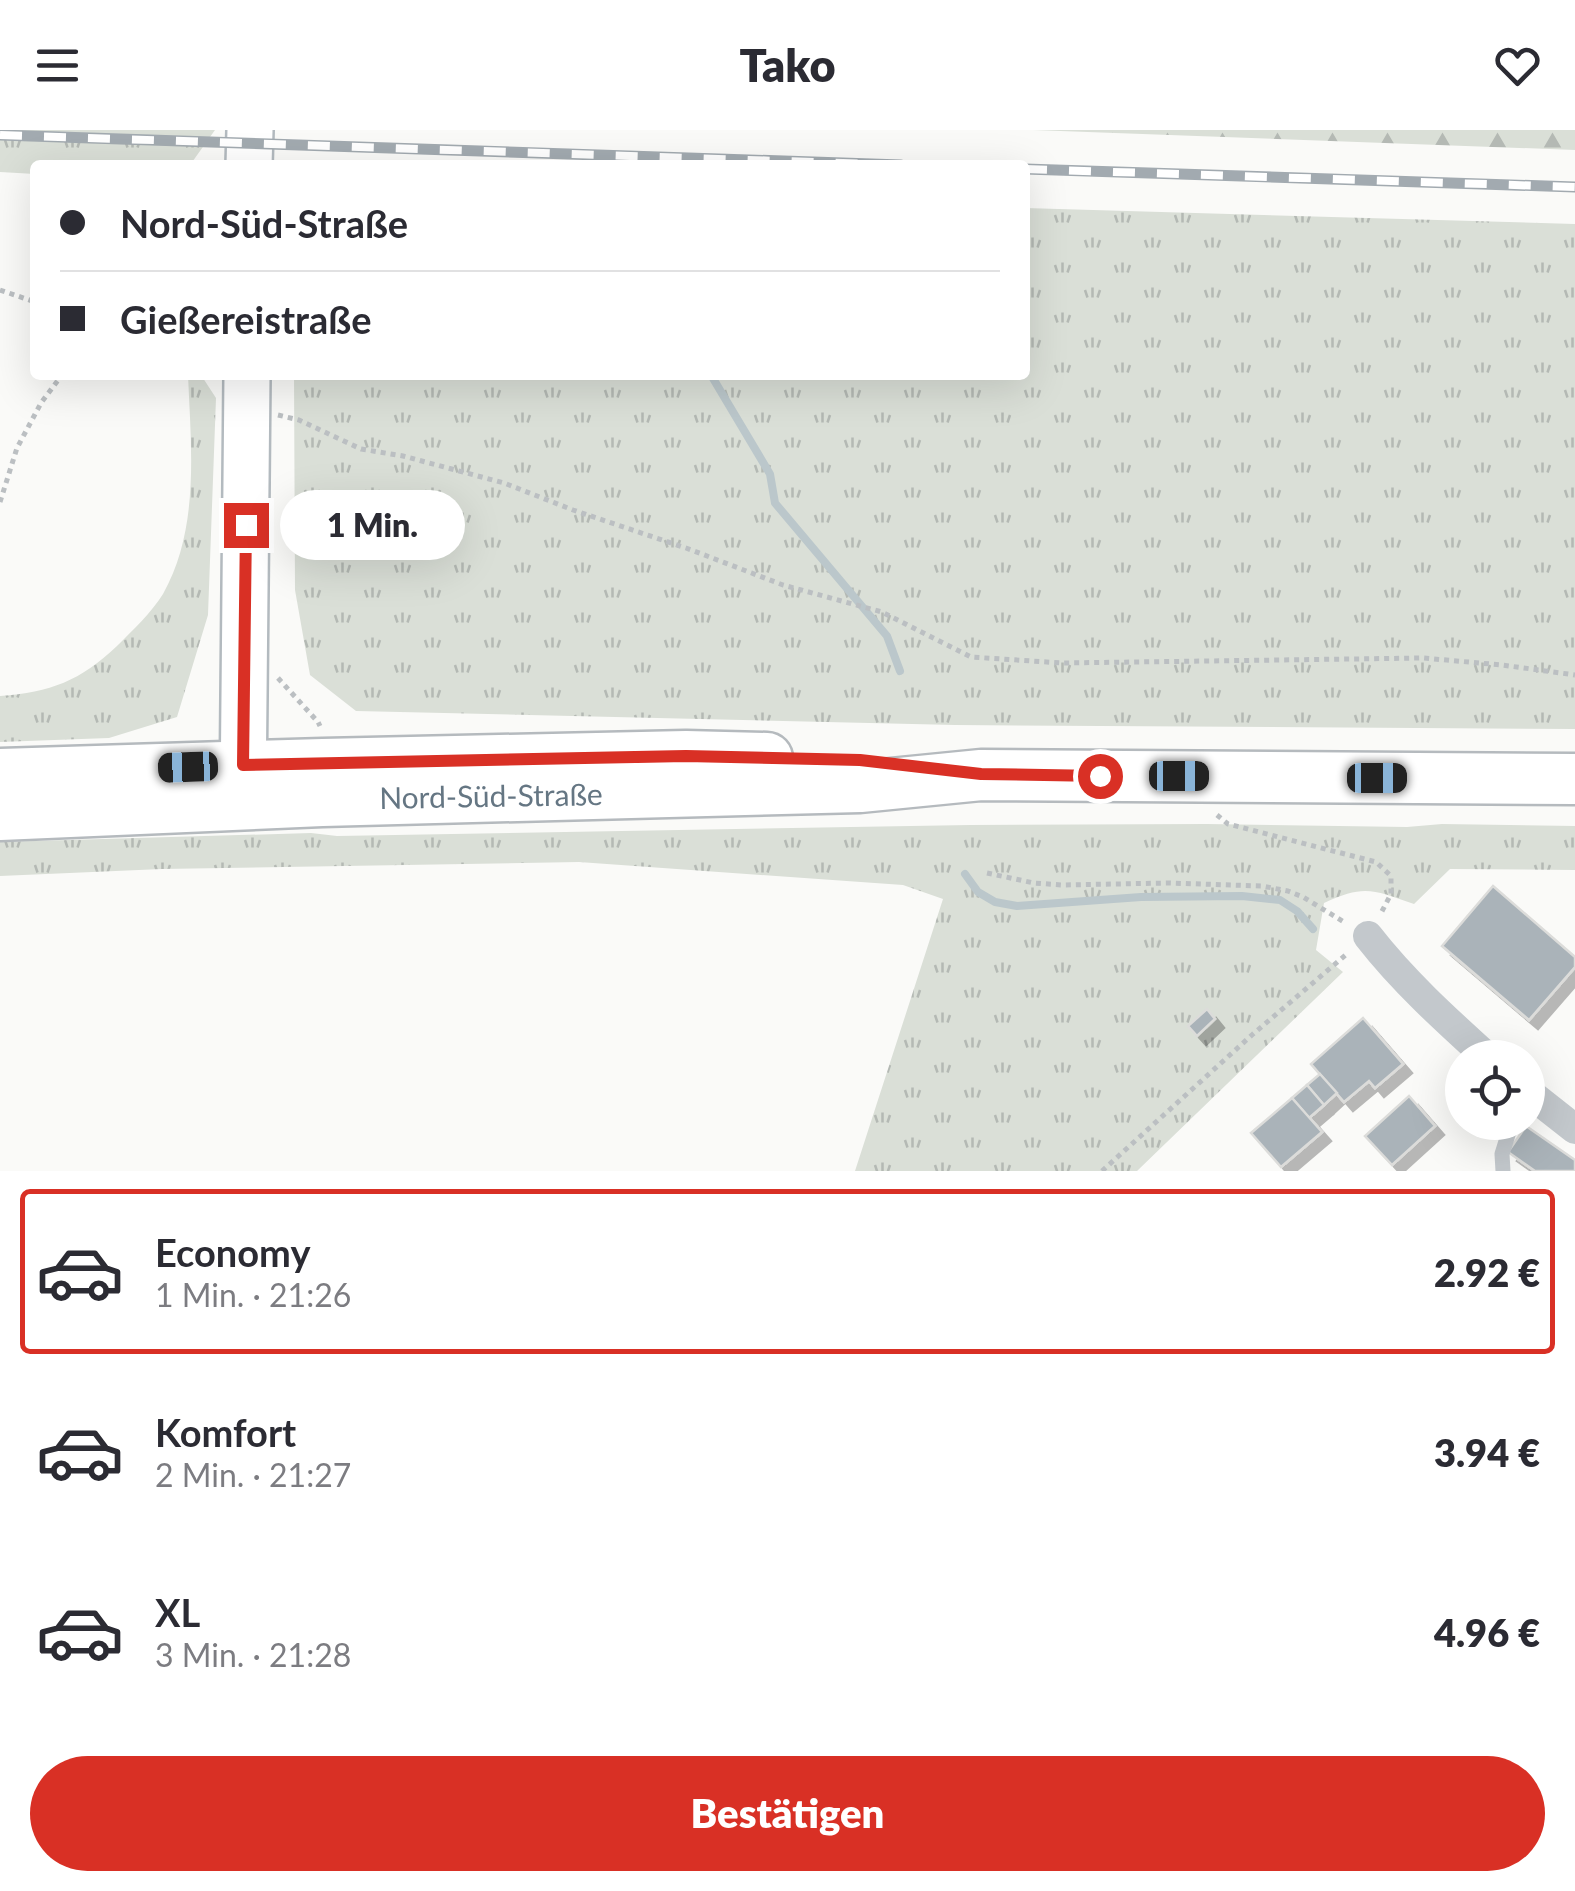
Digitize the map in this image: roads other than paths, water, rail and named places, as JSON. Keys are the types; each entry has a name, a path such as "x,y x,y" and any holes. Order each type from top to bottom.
{"main road":[{"path":"249,160 250,130"},
{"path":"243,785 247,391"},
{"name":"Nord-Süd-Straße","path":"0,774 243,785 860,787 981,774 1575,779"},
{"name":"Nord-Süd-Straße","path":"0,816 243,785"}],"street":[{"path":"1368,936 1434,1009 1468,1040"},
{"path":"1545,1105 1575,1129"}],"lane":[{"path":"1503,1171 1506,1140"}],"waterway":[{"path":"714,380 770,474 775,503 887,636 900,671"},
{"path":"965,874 978,892 995,902 1017,906 1141,897 1242,896 1280,900 1313,929"}],"railway":[{"path":"0,135 751,160"},
{"path":"1030,169 1575,187"}]}
